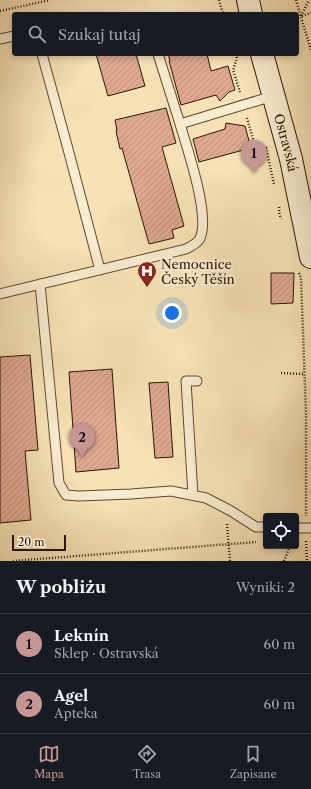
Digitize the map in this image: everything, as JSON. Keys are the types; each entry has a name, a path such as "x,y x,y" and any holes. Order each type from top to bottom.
{"street":[{"path":"248,0 251,12"},
{"name":"Ostravská","path":"263,56 291,159 305,264"}],"lane":[{"path":"0,39 12,36"},
{"path":"43,56 100,270"},
{"path":"0,294 186,249 198,241 203,225 201,204 180,124 159,56"},
{"path":"180,124 273,96"},
{"path":"40,284 59,484 66,495 131,494 171,490 206,498 226,508 256,527 263,527"},
{"path":"193,495 186,381 197,381"}],"path":[{"path":"0,11 50,0"},
{"path":"219,0 222,12"},
{"path":"296,0 311,50"},
{"path":"301,16 309,0"},
{"path":"301,16 311,13"},
{"path":"256,149 266,148 274,185"},
{"path":"278,200 279,212 283,225"},
{"path":"305,264 301,278 306,414 308,528 307,561"},
{"path":"281,373 304,374"},
{"path":"306,414 311,415"},
{"path":"226,508 230,561"},
{"path":"13,561 258,542"},
{"path":"284,561 289,549"}],"building":[{"path":"97,56 137,56 145,86 108,96"},
{"path":"169,56 207,56 211,71 228,66 235,90 229,92 220,101 216,95 181,105"},
{"path":"166,108 176,143 162,147 184,226 172,230 174,238 149,244 122,148 120,149 115,120"},
{"path":"226,123 245,126 251,148 199,162 193,139 225,129"},
{"path":"271,273 294,273 293,303 271,304"},
{"path":"30,355 38,450 25,451 31,520 0,523 0,357"},
{"path":"112,369 119,468 76,472 69,372"},
{"path":"168,382 173,457 155,458 149,383"}],"place":[{"name":"Leknín","path":"254,173"},
{"name":"Nemocnice Český Těšín","path":"147,288"},
{"name":"Agel","path":"82,457"}]}
